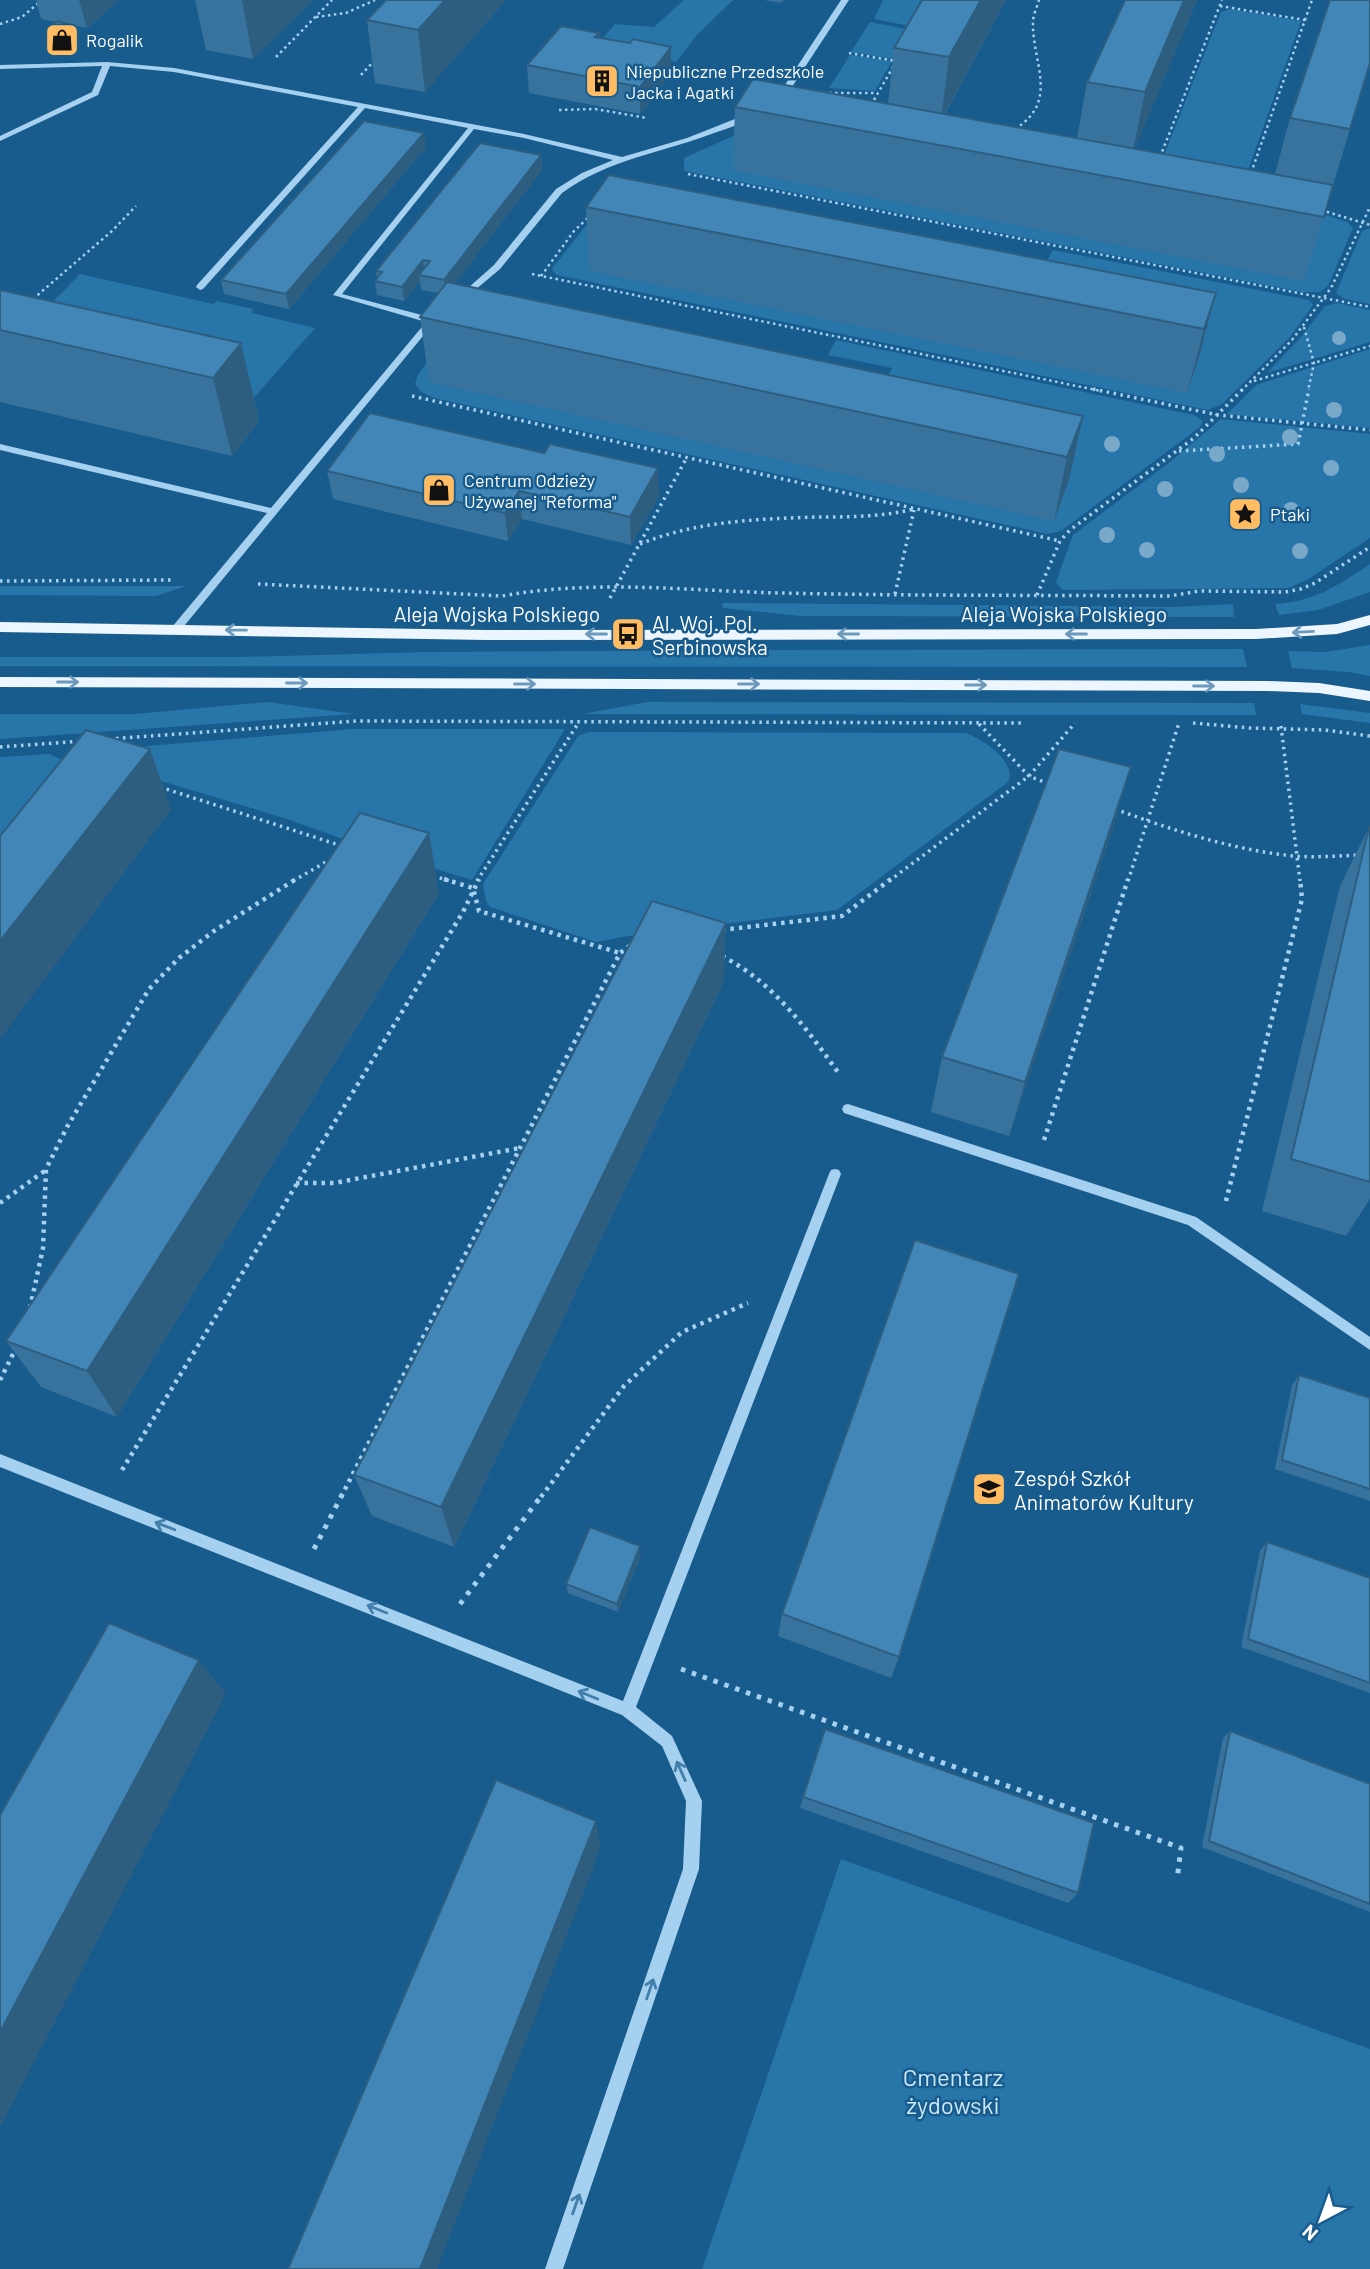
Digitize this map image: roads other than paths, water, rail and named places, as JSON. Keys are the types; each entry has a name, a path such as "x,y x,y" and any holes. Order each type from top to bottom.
{"main road":[{"name":"Aleja Wojska Polskiego","path":"0,627 487,635 1275,634 1336,629 1370,620"},
{"path":"0,682 1254,686 1319,688 1370,696"}],"street":[{"path":"772,105 785,92 845,0"},
{"path":"0,67 107,64 174,70 472,127 619,159"},
{"path":"0,139 94,93 107,64"},
{"path":"200,287 363,106"},
{"path":"450,306 484,281 559,191 573,180 619,159 669,146 760,112"},
{"path":"431,321 337,295 472,127"},
{"path":"176,629 441,312"},
{"path":"0,447 272,511"},
{"path":"848,1109 1192,1221 1370,1344"},
{"path":"627,1710 835,1174"},
{"path":"0,1460 627,1710 667,1741 694,1801 691,1869 554,2269"}],"place":[{"name":"Rogalik","path":"62,40"},
{"name":"Niepubliczne Przedszkole Jacka i Agatki","path":"602,81"},
{"name":"Centrum Odzieży Używanej \"Reforma\"","path":"439,490"},
{"name":"Ptaki","path":"1245,514"},
{"name":"Al. Woj. Pol. Serbinowska","path":"628,634"},
{"name":"Zespół Szkół Animatorów Kultury","path":"989,1489"}],"park label":[{"name":"Cmentarz żydowski","path":"953,2090"}]}
